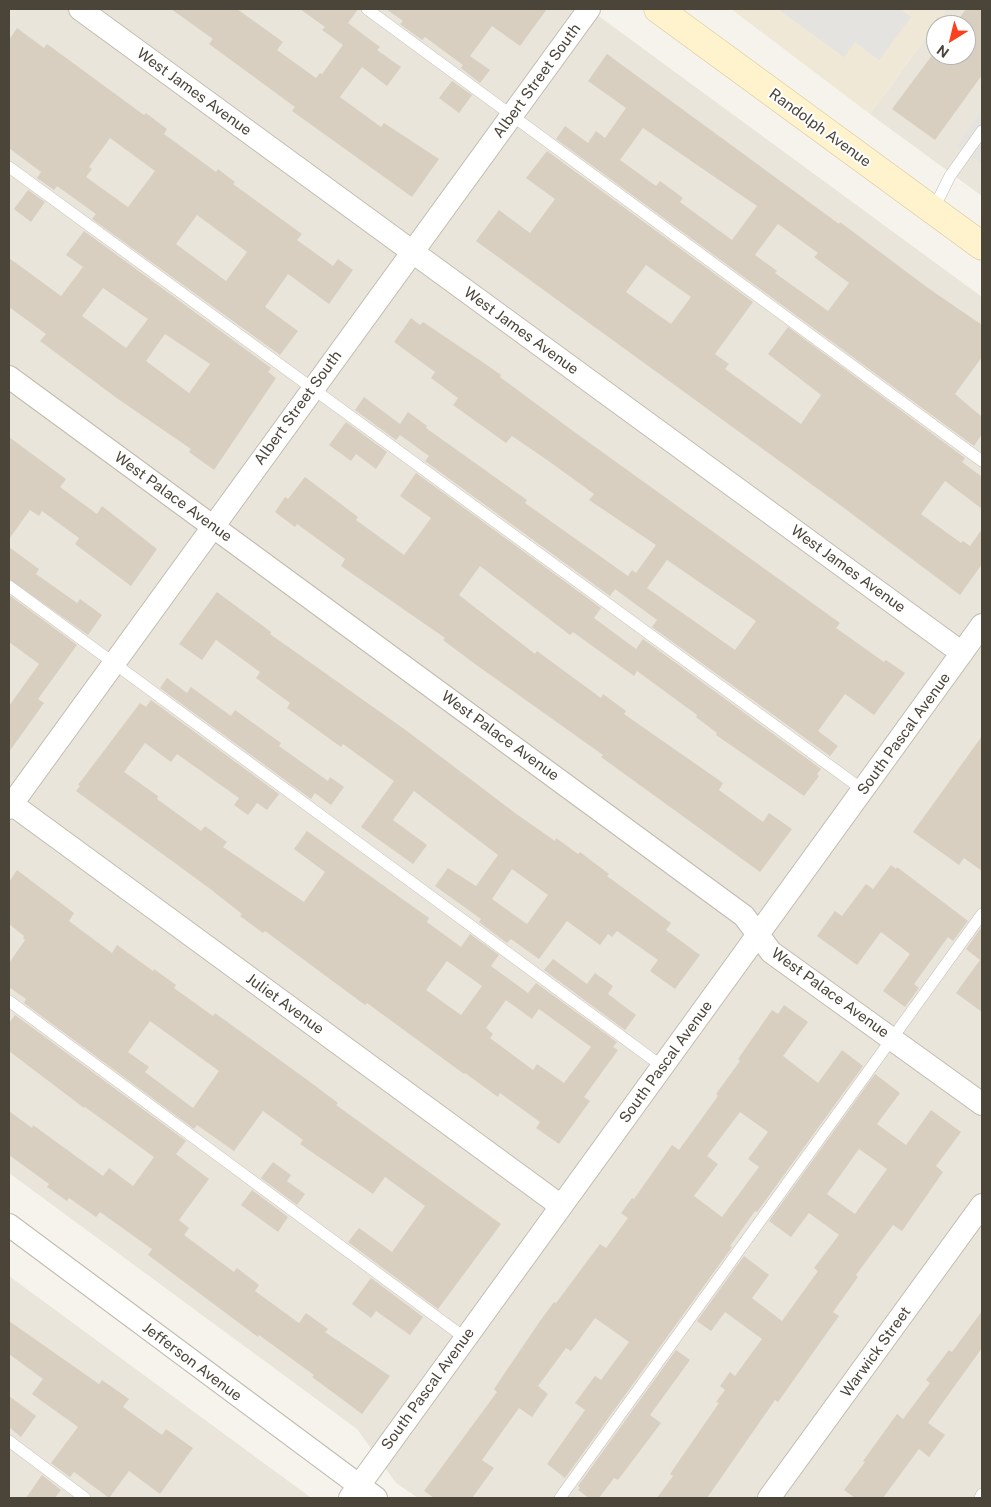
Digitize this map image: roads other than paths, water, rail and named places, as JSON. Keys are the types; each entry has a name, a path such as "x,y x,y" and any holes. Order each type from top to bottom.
{"main road":[{"name":"Randolph Avenue","path":"658,9 982,246"}],"street":[{"name":"West James Avenue","path":"80,9 962,652"},
{"name":"Albert Street South","path":"10,805 589,9"},
{"name":"West Palace Avenue","path":"9,377 744,916 771,952 982,1104"},
{"name":"South Pascal Avenue","path":"361,1494 465,1338 982,625"},
{"name":"Juliet Avenue","path":"10,805 561,1206"},
{"name":"Warwick Street","path":"770,1498 982,1205"},
{"name":"Jefferson Avenue","path":"9,1225 361,1494"}],"lane":[{"path":"367,9 982,461"},
{"path":"933,210 950,176 982,132"},
{"path":"972,145 982,152"},
{"path":"9,167 863,790"},
{"path":"9,586 663,1067"},
{"path":"560,1498 982,914"},
{"path":"9,1001 465,1338"},
{"path":"9,1441 85,1498"},
{"path":"980,1498 982,1494"}]}
